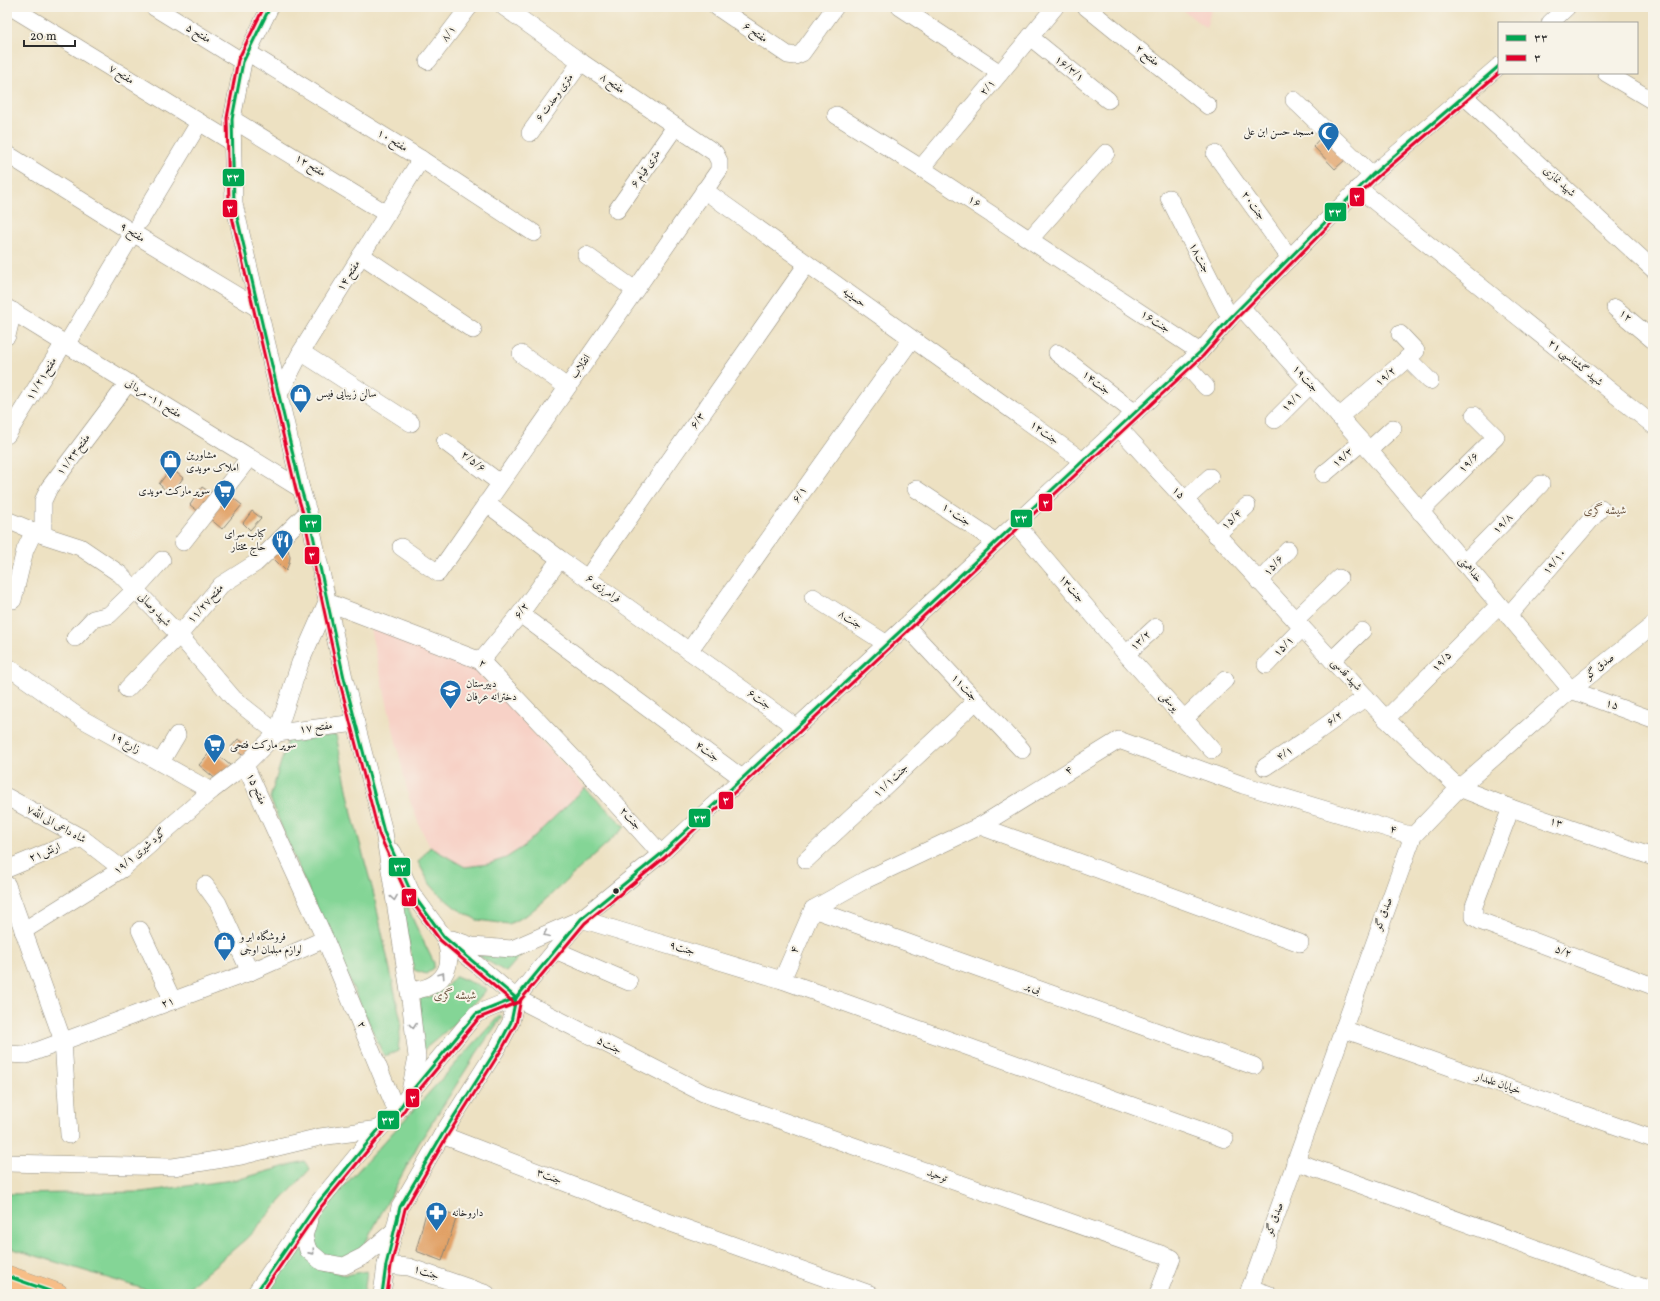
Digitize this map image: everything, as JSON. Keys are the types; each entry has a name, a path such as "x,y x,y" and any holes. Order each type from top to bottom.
{"main road":[{"path":"7,1276 58,1294"}],"street":[{"name":"مفتح ۷","path":"11,7 232,142"},
{"name":"مفتح ۵","path":"154,7 245,57"},
{"path":"270,7 245,57 232,119 234,204 301,489 308,512 327,602 384,832 409,991 417,1057 410,1093"},
{"name":"۸/۱","path":"428,60 469,7"},
{"name":"مفتح ۸","path":"504,7 581,62 715,153 719,161"},
{"name":"مفتح ۶","path":"718,7 788,55 794,56 802,53 835,7"},
{"path":"900,7 1000,73"},
{"name":"۲/۱","path":"921,168 1055,7"},
{"name":"مفتح ۲","path":"1086,7 1208,106"},
{"path":"1551,22 1567,7"},
{"name":"۱۶/۳/۱","path":"1030,37 1108,100"},
{"name":"مفتح ۱۰","path":"245,57 421,159 534,233"},
{"name":"۶ متری وحدت","path":"530,133 581,62"},
{"path":"382,1294 386,1265 400,1207 442,1135 498,1047 511,1022 516,998 581,919 661,854 797,728 1200,352 1235,313 1358,188 1463,95 1498,67"},
{"path":"1608,74 1653,101"},
{"name":"شهید نمازی","path":"1463,95 1653,269"},
{"path":"1294,100 1372,175"},
{"name":"۱۶","path":"836,115 921,168 1110,293"},
{"name":"مفتح ۱۲","path":"232,119 387,214"},
{"name":"مفتح۱۱/۲۱","path":"7,435 65,344 199,123"},
{"name":"۶ متری قیام","path":"617,210 675,127"},
{"path":"1030,239 1106,153"},
{"name":"مفتح ۹","path":"7,154 136,227 259,309"},
{"name":"جنت۲۰","path":"1215,154 1290,258"},
{"name":"مفتح ۱۴","path":"279,394 302,352 421,159"},
{"name":"انقلاب","path":"401,547 438,573 719,170 719,161"},
{"name":"شهید گشتاسبی ۲۱","path":"1358,188 1653,425"},
{"name":"حسینیه","path":"704,190 911,340 1004,405"},
{"name":"جنت۱۸","path":"1169,198 1235,313"},
{"path":"362,255 473,330"},
{"path":"586,255 635,290"},
{"name":"۶/۳","path":"588,577 807,264"},
{"name":"جنت۱۶","path":"1110,293 1200,352"},
{"name":"۱۲","path":"1615,308 1653,340"},
{"path":"7,336 10,310"},
{"name":"مفتح ۱۱- مردانی","path":"10,310 301,489"},
{"name":"جنت۱۹","path":"1235,313 1310,384 1365,446"},
{"path":"1400,334 1416,351 1407,358 1430,381"},
{"name":"۶/۱","path":"690,651 911,340"},
{"path":"302,352 411,423"},
{"name":"جنت۱۴","path":"1057,353 1135,413"},
{"path":"520,354 567,387"},
{"name":"۱۹/۲","path":"1339,417 1407,358"},
{"path":"1186,365 1206,387"},
{"name":"مفتح۱۱/۲۳","path":"38,533 43,501 49,488 128,383"},
{"name":"۱۹/۱","path":"1275,420 1310,384"},
{"name":"جنت۱۲","path":"1004,405 1083,461"},
{"name":"۱۹/۶","path":"1420,512 1496,437 1474,415"},
{"name":"۱۵","path":"1119,428 1238,559"},
{"name":"۱۹/۳","path":"1324,474 1393,428"},
{"name":"۲/۵/۶","path":"445,442 500,483"},
{"name":"خداهمتی","path":"1365,446 1571,690"},
{"path":"183,542 249,458"},
{"path":"1185,500 1210,477"},
{"name":"۱۹/۸","path":"1464,563 1541,484"},
{"name":"جنت۱۰","path":"916,489 996,542"},
{"name":"فرامرزی ۶","path":"486,503 560,559 588,577 721,672"},
{"name":"۱۵/۴","path":"1216,535 1247,506"},
{"name":"۱۹/۱۰","path":"1503,610 1601,508"},
{"name":"مفتح۱۱/۲۷","path":"127,689 179,635 221,585 256,563 308,512"},
{"name":"شهید وصالی","path":"7,520 38,533 80,547 120,574 179,635 234,700 277,733"},
{"name":"جنت۱۳","path":"1016,524 1126,654"},
{"path":"13,600 25,550 38,533"},
{"name":"۱۵/۶","path":"1259,582 1288,550"},
{"name":"۶/۲","path":"481,661 520,614 560,559"},
{"name":"شهید قدسی","path":"1238,559 1386,719 1459,788"},
{"path":"75,638 93,619 108,615 135,590 162,560"},
{"name":"۱۵/۱","path":"1266,665 1339,578"},
{"name":"جنت۸","path":"813,597 887,644"},
{"name":"۲","path":"327,602 481,661 598,784"},
{"name":"مفتح ۱۵","path":"325,939 245,765 277,733 300,663 327,602"},
{"name":"۱۹/۵","path":"1386,719 1503,610"},
{"name":"جنت۴","path":"520,614 742,778"},
{"name":"صدق گو","path":"1249,1291 1413,836 1459,788 1571,690 1653,625"},
{"name":"جنت۱۱","path":"906,626 1022,750"},
{"name":"۱۳/۲","path":"1126,654 1156,627"},
{"path":"1332,660 1362,631"},
{"name":"یوسفی","path":"1126,654 1212,750"},
{"name":"۱۹ زارع","path":"7,666 82,719 211,791"},
{"name":"جنت۶","path":"721,672 797,728"},
{"path":"1184,719 1225,680"},
{"name":"۱۵","path":"1571,690 1653,720"},
{"name":"۶/۲","path":"1304,741 1366,697"},
{"name":"جنت۱۱/۱","path":"806,860 976,701"},
{"name":"مفتح ۱۷","path":"277,733 356,723"},
{"path":"160,762 177,735"},
{"name":"۴","path":"782,980 813,909 865,880 980,826 1119,740 1243,785 1413,836"},
{"name":"۴/۱","path":"1265,767 1304,741"},
{"path":"211,791 245,765"},
{"name":"جنت۲","path":"598,784 661,854"},
{"name":"۱۳","path":"1459,788 1653,857"},
{"name":"۱۹/۱ گود شیری","path":"23,931 122,869 211,791"},
{"name":"شاه داعی الی الله۷","path":"7,797 82,838 122,869"},
{"name":"۵/۲","path":"1512,808 1474,906 1474,918 1653,986"},
{"path":"980,826 1300,943"},
{"path":"384,832 412,892 444,937 449,949 449,962 444,975 435,985 423,990 409,991"},
{"name":"ارتش۲۱","path":"7,869 82,838"},
{"path":"7,885 63,1041 69,1135"},
{"path":"205,885 218,903 250,972"},
{"name":"بی پر","path":"813,909 1254,1066"},
{"path":"444,937 472,946 512,950 581,919"},
{"name":"جنت۹","path":"581,919 782,980 1225,1139"},
{"path":"140,930 173,1001"},
{"name":"جنت۵","path":"444,937 516,998 703,1094"},
{"name":"۲","path":"325,939 397,1112"},
{"name":"۲۱","path":"7,1054 26,1055 250,972 325,939"},
{"path":"555,950 629,982"},
{"path":"255,1294 317,1204 379,1129 397,1112 410,1093 476,1014 516,998"},
{"name":"خیابان علمدار","path":"1343,1029 1653,1139"},
{"name":"توحید","path":"703,1094 1172,1258 1158,1294"},
{"path":"7,1163 173,1168 241,1156 320,1137 379,1129"},
{"name":"جنت۳","path":"442,1135 656,1218 870,1294"},
{"path":"1295,1161 1653,1291"},
{"path":"317,1204 309,1220 304,1236 308,1250 322,1262 344,1266 364,1256 395,1230"},
{"name":"جنت۱","path":"386,1265 409,1267 487,1294"},
{"path":"1249,1291 1268,1294"}],"shaded area":[{"path":"1179,7 1212,7 1206,28"},
{"name":"دبیرستان دخترانه عرفان","path":"376,624 469,663 585,788 523,847 506,858 488,864 465,867 430,847 420,827 409,798 370,629"}],"green space":[{"path":"336,735 353,818 373,891 401,1021 398,1051 384,1056 295,860 270,798 288,739"},
{"path":"585,788 625,827 544,901 528,914 509,924 477,920 456,908 440,895 430,884 418,862 430,847 465,867 488,864 506,858 523,847"},
{"path":"396,879 415,924 434,963 434,968 426,974 414,970"},
{"path":"477,955 503,957 521,955 506,972"},
{"path":"456,976 487,989 456,1022 422,1051 420,996 426,997 441,992"},
{"path":"500,1015 502,1017 476,1054 419,1143 360,1253 343,1259 325,1257 313,1247 309,1234 323,1209"},
{"path":"304,1161 310,1169 247,1238 187,1289 169,1294 160,1294 7,1247 7,1194 141,1192 240,1179"},
{"path":"298,1244 318,1268 346,1275 367,1271 364,1294 252,1294"}],"building":[{"name":"مسجد حسن ابن علی","path":"1323,135 1346,159 1335,169 1313,146"},
{"name":"مشاورین املاک مویدی","path":"171,468 183,478 171,495 159,484"},
{"path":"202,487 217,497 202,514 190,505"},
{"name":"سوپر مارکت مویدی","path":"228,494 242,505 222,529 208,517"},
{"path":"252,511 261,518 250,530 243,523"},
{"name":"کباب سرای حاج مختار","path":"284,544 290,557 286,571 271,556"},
{"path":"238,739 251,747 245,757 231,747"},
{"name":"سوپر مارکت فتحی","path":"212,750 231,766 218,781 199,765"},
{"name":"داروخانه","path":"428,1205 457,1216 442,1261 416,1251"}],"transit line":[{"name":"۳","path":"264,7 238,60 227,118 229,204 296,490 303,513 339,679 379,834 407,895 440,940 513,1002"},
{"name":"۳۳","path":"270,7 243,62 232,119 234,204 301,489 308,512 344,678 384,832 411,892 444,937 516,998"},
{"name":"۳۳","path":"255,1294 317,1204 379,1129 397,1112 410,1093 476,1014 516,998 581,919 661,854 1200,352 1230,318 1372,175 1498,67"},
{"name":"۳","path":"261,1294 321,1207 383,1132 401,1115 414,1096 479,1018 519,1002 585,923 664,858 1203,356 1234,321 1375,179 1498,74"},
{"name":"۳۳","path":"382,1294 386,1265 400,1207 442,1135 498,1047 511,1022 516,998"},
{"name":"۳","path":"387,1294 391,1266 405,1209 446,1138 516,1024 521,999"},
{"name":"۳۳","path":"7,1276 58,1294"}],"place":[{"name":"مسجد حسن ابن علی","path":"1329,152"},
{"name":"سالن زیبایی فیس","path":"300,414"},
{"name":"مشاورین املاک مویدی","path":"171,480"},
{"name":"سوپر مارکت مویدی","path":"225,510"},
{"name":"کباب سرای حاج مختار","path":"282,560"},
{"name":"دبیرستان دخترانه عرفان","path":"451,710"},
{"name":"سوپر مارکت فتحی","path":"215,764"},
{"name":"فروشگاه ابر و لوازم مبلمان اوجی","path":"224,962"},
{"name":"داروخانه","path":"436,1232"}],"district":[{"name":"شیشه گری","path":"1605,511"},
{"name":"شیشه گری","path":"455,996"}]}
